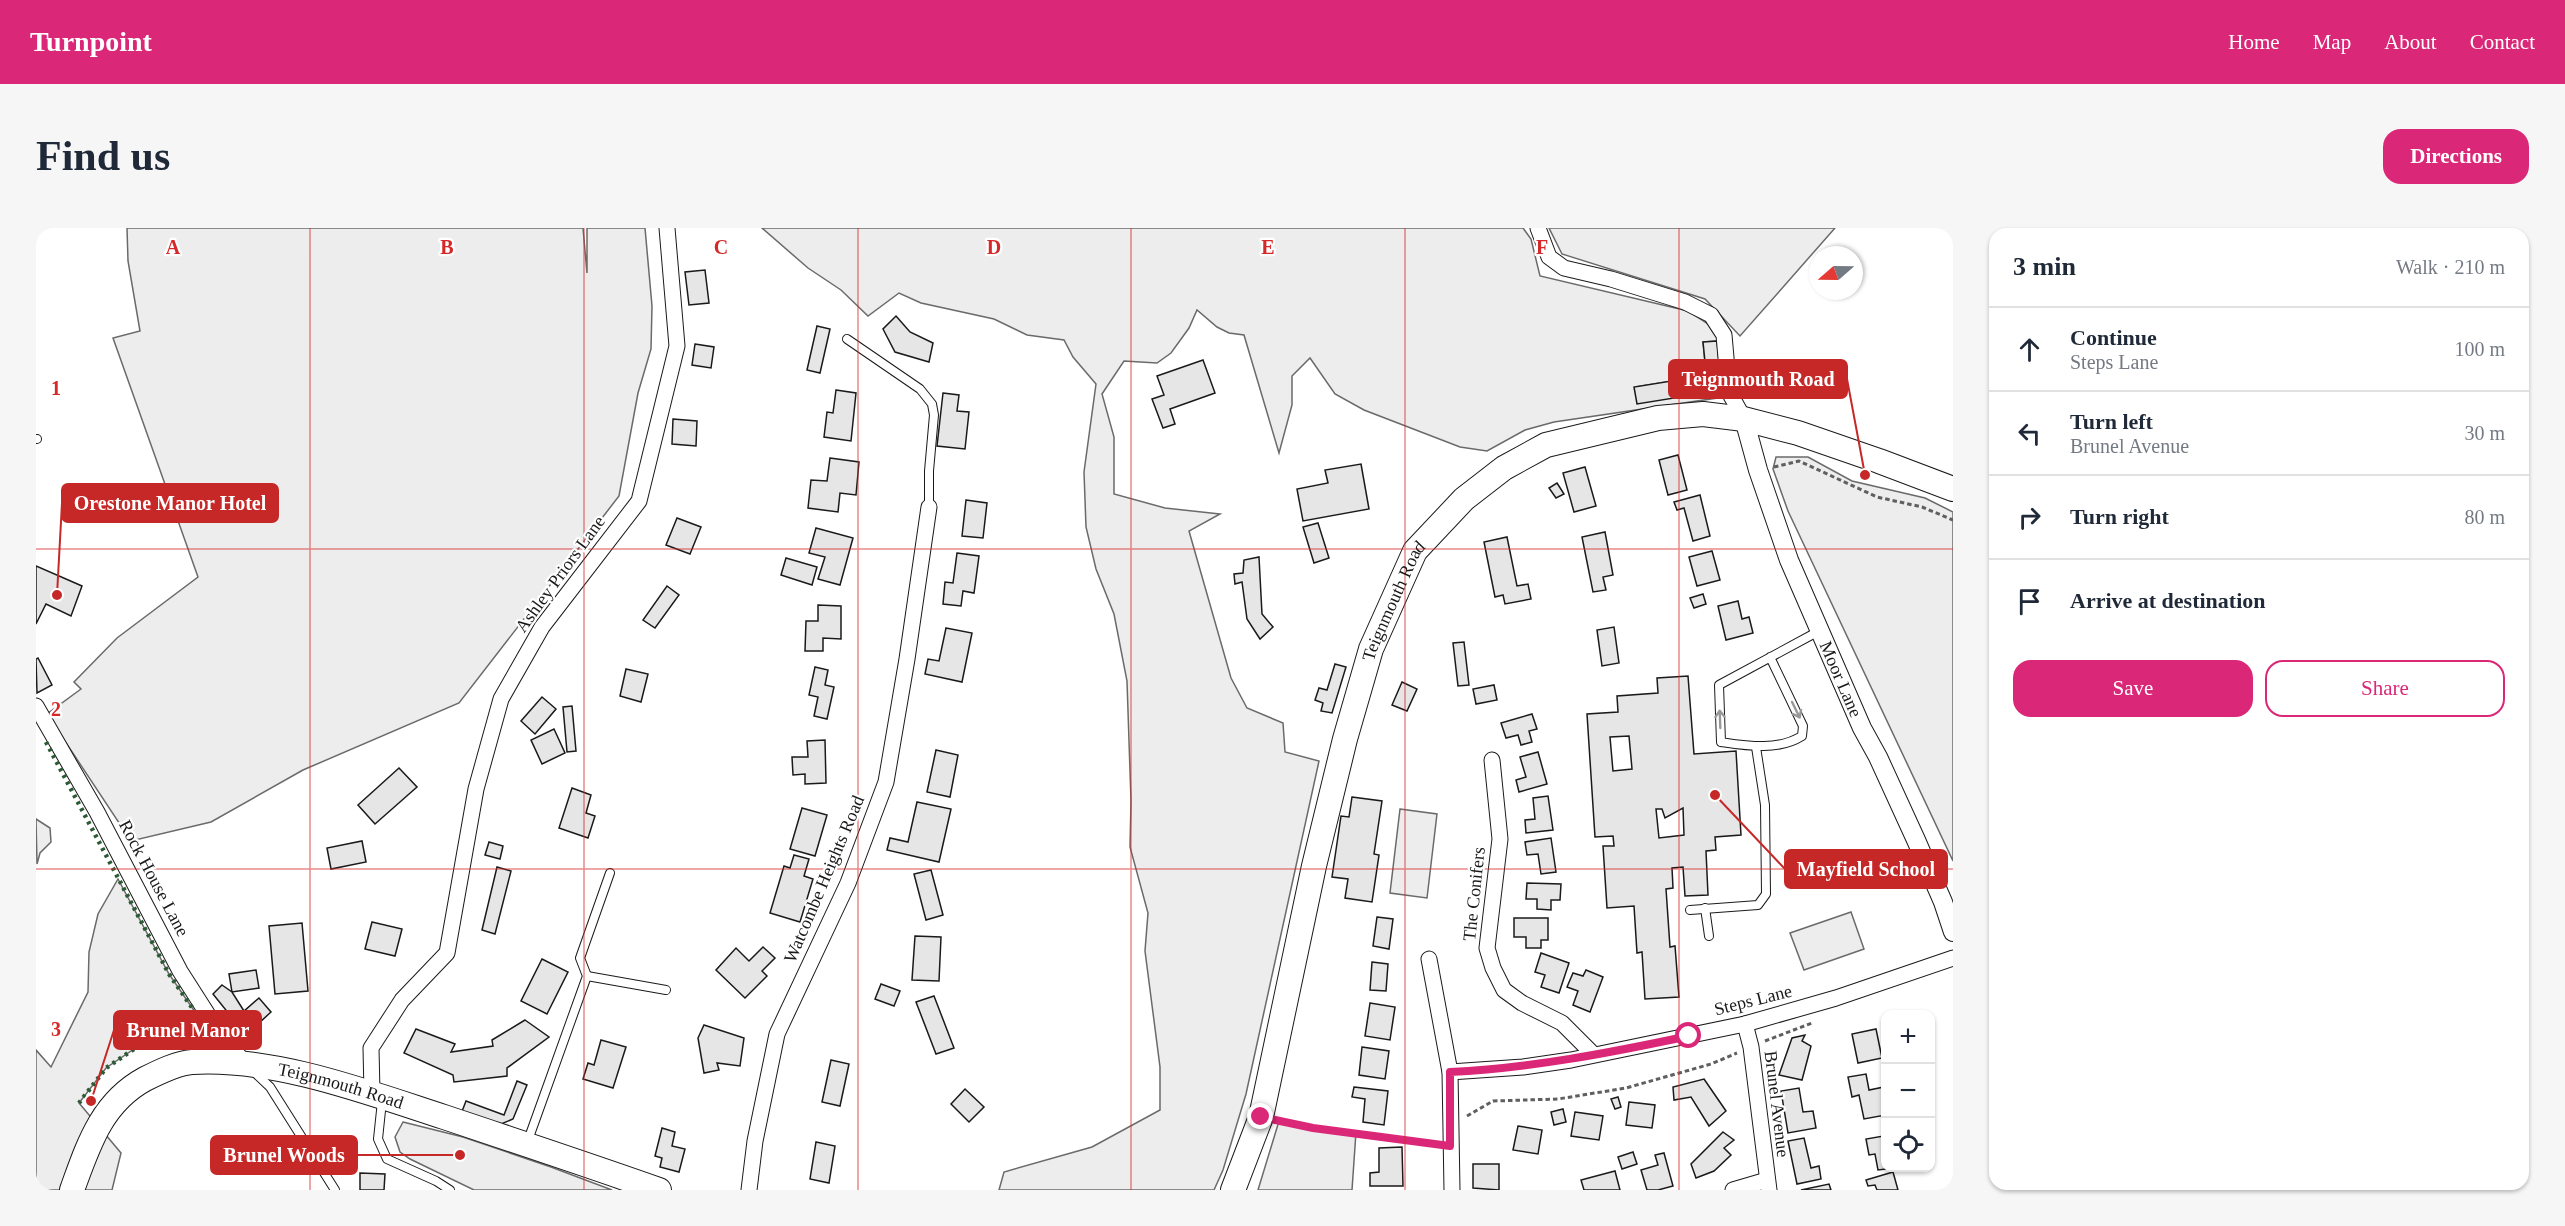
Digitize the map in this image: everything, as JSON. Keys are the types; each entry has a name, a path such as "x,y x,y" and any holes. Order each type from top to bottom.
{"main road":[{"name":"Teignmouth Road","path":"1233,1190 1261,1117 1314,866 1345,739 1371,649 1415,551 1464,499 1504,468 1546,445 1658,418 1703,414 1744,419 1798,433 1880,460 1953,489"},
{"name":"Teignmouth Road","path":"72,1190 92,1135 107,1111 136,1085 165,1070 189,1062 245,1064 286,1071 377,1095 659,1190"}],"street":[{"name":"Ashley Priors Lane","path":"377,1095 371,1048 402,1000 447,953 476,789 501,699 542,627 639,501 677,346 667,228"},
{"path":"1538,228 1549,257 1564,268 1611,279 1685,302 1711,315 1724,335 1729,392 1744,419"},
{"name":"Moor Lane","path":"1744,419 1758,470 1789,560 1862,728 1878,757 1916,840 1943,902 1953,932"},
{"name":"Watcombe Heights Road","path":"749,1190 755,1141 777,1034 848,883 886,782 929,507"},
{"name":"Rock House Lane","path":"36,706 97,812 180,971 210,1018 245,1064"},
{"name":"The Conifers","path":"1492,760 1500,838 1487,948 1493,968 1504,990 1522,1003 1562,1023 1593,1054"},
{"name":"Steps Lane","path":"1450,1072 1523,1067 1571,1060 1744,1024 1836,998 1953,958"},
{"path":"1429,960 1450,1072 1452,1190"},
{"name":"Brunel Avenue","path":"1744,1024 1751,1047 1768,1185"},
{"path":"1733,1190 1768,1185"}],"lane":[{"path":"847,339 920,389 932,404 934,415 928,471 929,507"},
{"path":"1770,657 1803,726 1802,736 1792,742 1756,747 1721,742 1719,685 1770,657 1820,630"},
{"path":"1690,910 1758,905 1766,894 1765,805 1756,747"},
{"path":"526,1144 587,976 580,958 610,873"},
{"path":"1705,909 1709,936"},
{"path":"587,976 666,990"},
{"path":"245,1064 270,1087 335,1190"},
{"path":"377,1095 378,1139 387,1159 436,1181 450,1190"}],"path":[{"path":"1758,470 1799,461 1877,497 1922,507 1953,520"},
{"path":"1451,1125 1493,1101 1558,1099 1626,1088 1711,1064 1812,1023"},
{"path":"1261,1117 1313,1128 1450,1146"}],"shaded area":[{"path":"127,228 583,228 587,273 587,228 645,228 652,306 651,349 638,393 619,496 459,703 303,770 211,822 131,841 47,714 81,689 74,682 117,638 198,577 113,338 140,331 128,261"},
{"path":"762,228 1523,228 1531,239 1540,276 1688,311 1713,327 1718,335 1724,397 1554,422 1525,430 1487,451 1460,447 1364,410 1335,394 1310,358 1292,376 1292,405 1279,453 1244,335 1229,333 1217,327 1197,310 1189,328 1171,353 1157,363 1124,361 1102,394 1114,437 1114,494 1165,508 1220,514 1189,531 1231,678 1247,708 1283,723 1285,752 1319,761 1246,1094 1223,1170 1214,1190 999,1190 1004,1172 1092,1147 1160,1110 1160,1067 1145,951 1148,913 1130,847 1131,801 1127,681 1114,614 1096,569 1086,527 1084,472 1096,384 1073,357 1064,340 1027,335 994,319 921,303 899,293 868,316 841,290 808,268","holes":["1717,341 1720,371 1706,372 1703,342","1690,378 1693,395 1635,387"]},
{"path":"1549,228 1835,228 1819,246 1809,246 1809,258 1740,336 1705,299 1562,254"},
{"path":"1776,457 1808,457 1852,481 1925,498 1953,512 1953,861 1788,511 1773,469"},
{"path":"1400,809 1437,814 1427,898 1390,893"},
{"path":"36,819 50,828 51,842 40,853 37,864"},
{"path":"118,879 169,974 219,1047 174,1032 143,1043 106,1068 79,1103 121,1153 112,1190 36,1190 36,1050 51,1067 88,992 89,952 98,914"},
{"path":"1851,912 1864,949 1804,970 1790,933"},
{"path":"1279,1121 1356,1132 1352,1190 1258,1190"},
{"path":"403,1122 463,1137 612,1190 474,1190 400,1152 395,1137"}],"building":[{"path":"705,270 709,303 689,305 685,272"},
{"path":"896,316 910,332 933,343 929,362 895,352 883,329"},
{"path":"817,326 830,329 820,373 807,370"},
{"path":"1717,341 1720,371 1706,372 1703,342"},
{"path":"695,344 714,347 711,368 692,365"},
{"path":"1203,360 1215,393 1170,409 1175,424 1163,428 1152,399 1164,395 1157,376"},
{"path":"1690,378 1693,395 1637,404 1634,387"},
{"path":"836,390 856,393 851,441 824,437 827,412 833,413"},
{"path":"943,393 959,395 957,411 969,412 965,449 937,446"},
{"path":"673,419 697,421 696,446 672,444"},
{"path":"1678,455 1687,490 1668,495 1659,460"},
{"path":"830,458 859,462 856,495 840,493 838,512 808,508 811,480 827,481"},
{"path":"1361,464 1369,509 1303,521 1297,489 1328,483 1325,470"},
{"path":"1585,467 1596,506 1574,512 1563,473"},
{"path":"1557,483 1564,494 1556,498 1549,488"},
{"path":"1700,495 1710,536 1693,541 1684,508 1677,510 1674,502"},
{"path":"966,500 987,503 983,538 962,536"},
{"path":"677,518 701,527 690,554 666,545"},
{"path":"1318,523 1329,558 1314,563 1303,527"},
{"path":"816,528 853,538 840,585 818,579 825,557 809,553"},
{"path":"1605,532 1613,575 1603,577 1606,590 1593,592 1582,537"},
{"path":"1507,537 1517,586 1528,584 1531,599 1505,604 1503,595 1495,597 1484,542"},
{"path":"1712,551 1720,580 1697,586 1689,557"},
{"path":"957,553 979,556 974,593 963,591 961,606 943,604 945,582 953,583"},
{"path":"1259,557 1262,614 1273,627 1260,639 1247,619 1242,582 1235,584 1234,574 1243,573 1244,560"},
{"path":"786,558 817,567 812,585 781,575"},
{"path":"36,566 82,586 71,616 46,604 36,624"},
{"path":"667,586 679,595 655,628 643,620"},
{"path":"1703,594 1706,604 1694,608 1690,598"},
{"path":"1738,601 1742,619 1749,617 1753,633 1726,640 1718,606"},
{"path":"818,605 841,606 841,639 823,638 823,651 805,651 806,621 818,621"},
{"path":"1614,627 1619,663 1602,666 1597,630"},
{"path":"946,628 972,633 962,682 925,674 928,659 939,661"},
{"path":"1464,642 1469,685 1458,686 1453,643"},
{"path":"38,658 52,685 37,693 36,659"},
{"path":"1335,664 1346,667 1332,713 1321,711 1323,703 1315,700 1319,688 1327,690"},
{"path":"815,667 828,670 825,685 834,687 827,719 814,716 818,697 809,695"},
{"path":"626,669 648,674 641,702 620,696"},
{"path":"1688,676 1694,754 1736,751 1741,835 1715,837 1716,850 1706,851 1708,895 1685,896 1683,867 1672,868 1673,888 1666,889 1670,947 1675,946 1679,997 1645,999 1642,952 1637,953 1634,906 1607,908 1603,846 1614,846 1613,836 1595,837 1587,714 1618,712 1617,696 1658,693 1657,678","holes":["1629,736 1632,769 1613,771 1610,737","1683,808 1684,835 1659,838 1656,809 1662,809 1665,818"]},
{"path":"1402,682 1417,689 1407,711 1392,705"},
{"path":"1494,685 1497,700 1476,704 1473,689"},
{"path":"542,697 556,709 535,734 521,721"},
{"path":"572,706 576,751 567,752 563,707"},
{"path":"1532,714 1537,729 1529,731 1532,742 1521,745 1518,735 1506,738 1501,723"},
{"path":"554,729 565,753 542,764 531,740"},
{"path":"825,740 826,783 805,784 805,774 793,775 792,757 808,757 807,741"},
{"path":"936,750 958,755 950,797 927,792"},
{"path":"1538,752 1547,784 1519,792 1516,780 1526,777 1520,757"},
{"path":"399,768 417,787 375,824 358,805"},
{"path":"572,788 591,795 586,813 595,816 588,838 559,828"},
{"path":"1548,796 1553,830 1526,833 1525,820 1535,819 1533,798"},
{"path":"1352,797 1382,801 1374,854 1379,855 1372,902 1345,898 1348,879 1332,877 1341,816 1349,817"},
{"path":"917,802 951,809 939,862 887,850 890,838 908,842"},
{"path":"802,808 827,815 815,856 790,849"},
{"path":"1551,838 1556,872 1541,874 1538,854 1527,855 1525,842"},
{"path":"362,841 366,862 331,869 327,848"},
{"path":"489,842 503,846 500,859 485,855"},
{"path":"794,855 809,859 804,876 813,879 800,922 770,913 784,866 790,868"},
{"path":"497,867 511,871 495,934 482,930"},
{"path":"931,870 943,915 926,920 914,874"},
{"path":"1527,883 1561,884 1560,900 1551,900 1551,910 1537,909 1537,899 1526,899"},
{"path":"1377,917 1393,919 1389,949 1373,946"},
{"path":"1514,918 1548,918 1548,940 1541,940 1541,948 1526,948 1526,937 1514,937"},
{"path":"372,922 402,929 395,956 365,949"},
{"path":"302,923 308,991 275,994 269,926"},
{"path":"915,936 941,937 939,981 912,980"},
{"path":"763,947 775,958 762,971 767,976 745,998 716,970 736,948 749,961"},
{"path":"1541,953 1569,963 1559,993 1541,987 1545,975 1535,972"},
{"path":"542,959 568,972 547,1014 521,1001"},
{"path":"1372,962 1388,964 1386,991 1370,990"},
{"path":"256,970 259,988 232,992 229,974"},
{"path":"1586,970 1603,977 1590,1012 1573,1005 1578,991 1567,987 1573,973 1583,976"},
{"path":"881,984 900,991 894,1006 875,999"},
{"path":"222,985 232,992 244,1011 259,998 271,1012 246,1035 213,994"},
{"path":"934,996 954,1048 936,1054 916,1002"},
{"path":"1370,1003 1395,1007 1390,1040 1365,1036"},
{"path":"525,1020 549,1037 507,1068 507,1076 454,1082 453,1075 404,1053 416,1029 455,1044 451,1052 493,1046 492,1040"},
{"path":"704,1025 744,1038 740,1066 717,1063 719,1070 704,1073 698,1038"},
{"path":"1876,1029 1881,1058 1858,1063 1852,1034"},
{"path":"1805,1035 1802,1041 1811,1046 1802,1080 1779,1075 1792,1038"},
{"path":"601,1040 626,1047 613,1088 583,1079 588,1063 594,1065"},
{"path":"1362,1047 1389,1051 1385,1079 1359,1075"},
{"path":"831,1060 849,1064 840,1106 822,1102"},
{"path":"1866,1074 1869,1090 1881,1088 1881,1116 1864,1119 1859,1095 1852,1097 1848,1077"},
{"path":"1704,1079 1726,1111 1709,1126 1691,1097 1674,1100 1673,1087"},
{"path":"517,1081 527,1085 513,1119 494,1127 461,1114 466,1101 504,1115"},
{"path":"1354,1087 1388,1091 1384,1125 1363,1122 1365,1099 1352,1097"},
{"path":"1799,1088 1803,1112 1813,1111 1816,1128 1788,1133 1781,1091"},
{"path":"965,1089 984,1107 969,1122 951,1104"},
{"path":"1618,1097 1621,1107 1615,1109 1611,1099"},
{"path":"1629,1102 1655,1105 1652,1128 1626,1125"},
{"path":"1563,1109 1566,1122 1554,1125 1551,1112"},
{"path":"1575,1112 1603,1116 1599,1140 1571,1136"},
{"path":"1518,1126 1542,1130 1538,1154 1513,1150"},
{"path":"662,1128 675,1132 672,1146 685,1149 679,1172 660,1167 662,1158 655,1156"},
{"path":"1723,1132 1734,1140 1724,1148 1731,1155 1714,1171 1696,1178 1691,1164"},
{"path":"1881,1136 1881,1170 1878,1170 1875,1154 1869,1155 1866,1139"},
{"path":"1804,1138 1811,1168 1819,1166 1821,1179 1797,1184 1788,1141"},
{"path":"816,1142 835,1146 829,1183 810,1179"},
{"path":"1402,1147 1403,1186 1370,1186 1370,1173 1379,1172 1379,1148"},
{"path":"1633,1152 1637,1164 1622,1169 1618,1157"},
{"path":"1664,1153 1673,1186 1647,1190 1641,1170 1658,1165 1655,1155"},
{"path":"1473,1164 1499,1164 1499,1190 1473,1188"},
{"path":"1615,1171 1620,1190 1584,1190 1581,1180"},
{"path":"1893,1172 1898,1190 1877,1190 1875,1185 1868,1186 1866,1180"},
{"path":"360,1173 385,1174 384,1190 360,1190"},
{"path":"1829,1184 1831,1190 1801,1190"}],"hedge":[{"path":"46,742 169,974 219,1047 174,1032 143,1043 106,1068 79,1103"}],"place":[{"name":"Teignmouth Road","path":"1865,475"},
{"name":"Orestone Manor Hotel","path":"57,595"},
{"name":"Mayfield School","path":"1715,795"},
{"name":"Brunel Manor","path":"91,1101"},
{"name":"Brunel Woods","path":"460,1155"}],"route":[{"path":"1261,1117 1313,1128 1450,1146 1450,1072 1523,1067 1571,1060 1689,1036"}]}
